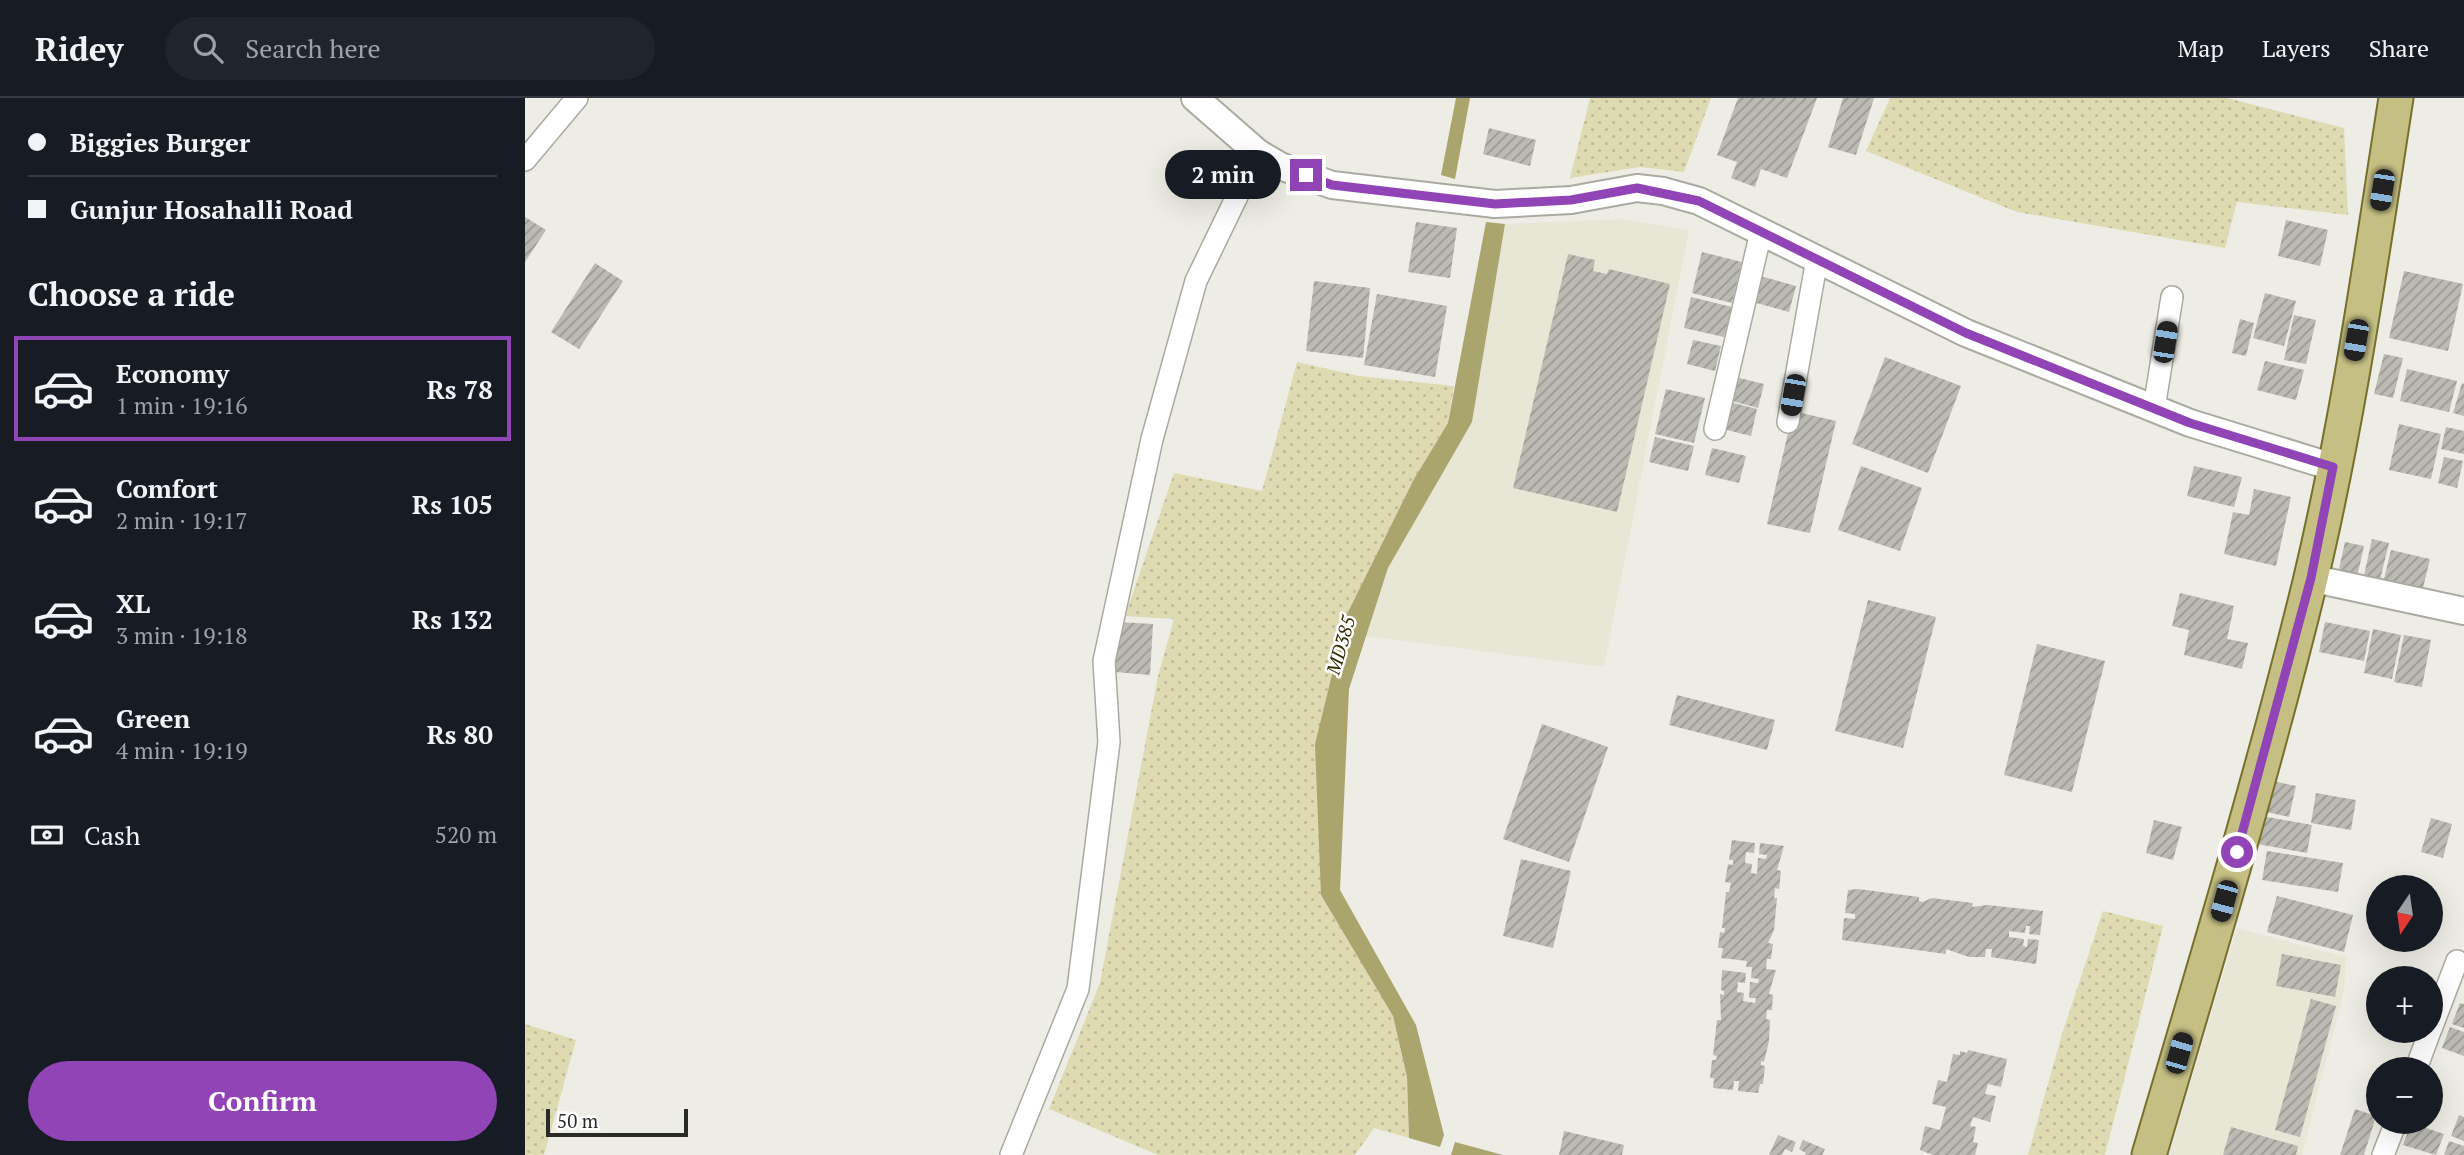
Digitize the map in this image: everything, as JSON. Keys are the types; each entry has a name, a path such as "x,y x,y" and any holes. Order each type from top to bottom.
{"main road":[{"path":"2149,1155 2217,926 2311,578 2333,467 2396,98"}],"street":[{"path":"525,160 577,98"},
{"path":"1195,98 1258,153 1280,166 1332,185 1495,204 1571,200 1637,188 1699,201 1966,333 2190,423 2333,467"},
{"path":"1011,1155 1078,989 1109,742 1104,662 1152,439 1196,281 1258,153"},
{"path":"1715,429 1761,232"},
{"path":"1788,422 1817,259"},
{"path":"2154,408 2172,297"},
{"path":"2311,578 2464,611"},
{"path":"2443,997 2457,961"},
{"path":"2383,1155 2391,1134"}],"shaded area":[{"path":"1590,98 1711,98 1684,172 1640,167 1570,178"},
{"path":"1890,98 2227,98 2344,128 2348,215 2237,202 2225,248 2017,212 1866,151"},
{"path":"1621,219 1689,230 1604,667 1365,636 1388,568 1472,422 1505,224"},
{"path":"1297,362 1359,376 1454,386 1448,423 1414,479 1347,614 1321,895 1393,1016 1407,1077 1409,1138 1374,1128 1355,1155 1158,1155 1049,1109 1100,983 1158,676 1174,619 1125,616 1174,473 1262,491"},
{"path":"2103,911 2163,926 2105,1155 2028,1155 2062,1034"},
{"path":"2237,928 2346,957 2344,991 2302,1155 2169,1155"},
{"path":"525,1024 576,1040 544,1155 525,1155"}],"water":[{"path":"1456,98 1470,98 1455,179 1441,175"},
{"name":"MD385","path":"1486,222 1505,224 1472,422 1388,568 1349,689 1340,890 1416,1025 1444,1135 1440,1147 1409,1138 1407,1077 1393,1016 1321,895 1315,744 1347,614 1414,479 1448,423"},
{"path":"1455,1142 1503,1155 1451,1155"}],"building":[{"path":"1738,98 1817,98 1787,178 1761,169 1755,187 1731,178 1737,162 1717,155"},
{"path":"1843,98 1874,98 1856,155 1828,147"},
{"path":"1489,128 1536,140 1530,166 1483,154"},
{"path":"525,217 546,230 525,262"},
{"path":"2286,220 2328,230 2320,266 2278,256"},
{"path":"1416,222 1457,228 1450,278 1408,272"},
{"path":"1702,252 1742,262 1732,303 1692,293"},
{"path":"1568,254 1595,260 1593,271 1607,274 1609,269 1670,284 1617,512 1513,488"},
{"path":"595,263 623,281 579,349 551,332"},
{"path":"2404,271 2463,284 2448,351 2389,338"},
{"path":"1760,276 1796,286 1789,312 1753,302"},
{"path":"1314,281 1370,288 1363,358 1306,351"},
{"path":"2265,293 2296,301 2284,346 2253,338"},
{"path":"1377,294 1447,306 1435,377 1364,365"},
{"path":"1691,297 1732,307 1724,337 1684,328"},
{"path":"2294,315 2316,320 2306,364 2284,360"},
{"path":"2240,319 2254,323 2246,356 2232,353"},
{"path":"1693,340 1721,346 1715,371 1687,364"},
{"path":"2384,354 2403,358 2393,398 2374,394"},
{"path":"1885,357 1961,386 1928,473 1852,444"},
{"path":"2265,361 2304,370 2296,400 2257,390"},
{"path":"2407,369 2457,381 2449,412 2400,401"},
{"path":"1731,376 1764,384 1758,408 1725,399"},
{"path":"2462,383 2464,384 2464,416 2453,413"},
{"path":"1666,389 1705,398 1694,443 1655,434"},
{"path":"1726,401 1757,409 1751,436 1719,428"},
{"path":"1793,411 1836,421 1810,533 1767,524"},
{"path":"2399,424 2441,434 2431,479 2389,470"},
{"path":"2446,427 2464,431 2464,454 2441,449"},
{"path":"1655,437 1694,446 1688,471 1649,462"},
{"path":"1712,448 1746,456 1739,483 1705,475"},
{"path":"2444,457 2463,461 2457,488 2438,483"},
{"path":"1861,466 1922,488 1900,551 1838,530"},
{"path":"2194,466 2242,477 2234,507 2187,496"},
{"path":"2254,489 2291,497 2276,566 2224,554 2233,512 2249,515"},
{"path":"2372,539 2389,543 2379,584 2363,580"},
{"path":"2345,542 2364,546 2356,582 2337,578"},
{"path":"2391,550 2430,559 2423,588 2384,579"},
{"path":"2180,593 2234,606 2227,639 2248,643 2242,669 2184,655 2189,630 2172,626"},
{"path":"1868,600 1936,617 1903,748 1835,731"},
{"path":"1118,622 1153,624 1150,675 1115,672"},
{"path":"2325,622 2370,631 2364,661 2319,652"},
{"path":"2373,629 2401,635 2392,679 2364,673"},
{"path":"2404,635 2431,640 2422,687 2394,682"},
{"path":"2037,644 2105,661 2072,792 2004,775"},
{"path":"1677,695 1775,720 1767,750 1669,725"},
{"path":"1542,724 1608,747 1569,862 1503,839"},
{"path":"2268,780 2296,786 2289,817 2262,811"},
{"path":"2316,793 2356,800 2351,830 2311,823"},
{"path":"2262,816 2312,825 2307,853 2257,844"},
{"path":"2431,818 2452,824 2443,858 2421,852"},
{"path":"2154,820 2182,827 2173,860 2146,853"},
{"path":"1732,840 1755,843 1754,853 1746,852 1745,863 1752,864 1751,873 1757,874 1758,858 1766,859 1767,855 1759,854 1760,843 1784,846 1777,870 1781,871 1779,889 1775,888 1774,898 1777,898 1774,930 1768,943 1773,944 1771,959 1767,959 1766,969 1776,970 1769,994 1773,995 1772,1010 1767,1010 1766,1019 1770,1020 1769,1041 1764,1062 1761,1061 1761,1065 1765,1066 1763,1084 1760,1084 1758,1093 1738,1091 1739,1081 1734,1081 1733,1090 1713,1088 1714,1078 1710,1078 1712,1060 1716,1060 1717,1056 1713,1055 1717,1020 1721,1020 1720,994 1724,995 1721,990 1722,970 1746,973 1745,983 1738,982 1737,992 1744,993 1743,1001 1755,1003 1756,998 1749,998 1750,982 1758,983 1759,979 1751,978 1752,967 1746,967 1747,961 1721,958 1723,948 1718,948 1720,932 1724,933 1725,928 1722,928 1726,892 1729,892 1731,883 1725,882 1728,864 1733,865 1733,860 1729,860"},
{"path":"2267,851 2343,863 2338,892 2262,880"},
{"path":"1521,859 1571,871 1553,948 1503,936"},
{"path":"1848,890 1919,897 1919,901 1923,902 1932,898 1973,903 1972,907 1987,905 2043,911 2040,935 2029,934 2030,926 2026,926 2025,933 2009,931 2009,937 2024,939 2023,946 2027,947 2028,939 2039,940 2036,964 1991,957 1992,949 1986,949 1985,957 1969,957 1946,949 1946,954 1842,940 1844,918 1855,919 1855,914 1845,913"},
{"path":"2277,896 2353,915 2344,952 2267,932"},
{"path":"2282,954 2341,965 2335,997 2276,986"},
{"path":"2311,999 2336,1006 2300,1137 2275,1130"},
{"path":"2460,1003 2464,1004 2464,1028 2452,1024"},
{"path":"2450,1027 2464,1032 2464,1056 2442,1048"},
{"path":"1968,1050 2007,1059 2001,1087 1988,1084 1985,1094 1996,1096 1990,1122 1973,1117 1970,1126 1976,1127 1973,1142 1978,1143 1975,1155 1933,1155 1920,1150 1925,1126 1940,1130 1946,1107 1932,1104 1938,1080 1947,1082 1953,1054 1960,1055 1960,1051 1967,1053"},
{"path":"2355,1109 2366,1113 2366,1134 2370,1134 2364,1155 2340,1155"},
{"path":"2459,1115 2464,1117 2464,1141 2451,1136"},
{"path":"2231,1127 2298,1146 2296,1155 2223,1155"},
{"path":"1564,1131 1624,1145 1622,1155 1559,1155"},
{"path":"2407,1134 2444,1134 2436,1155 2403,1145"},
{"path":"1778,1135 1796,1142 1792,1152 1785,1149 1782,1155 1769,1155"},
{"path":"1803,1140 1825,1149 1822,1155 1805,1155 1806,1153 1799,1149"},
{"path":"2449,1141 2464,1146 2464,1155 2444,1155"}],"route":[{"path":"1306,175 1332,185 1463,202 1495,204 1571,200 1637,188 1663,191 1699,201 1966,333 2190,423 2333,467 2311,578 2237,852"}]}
